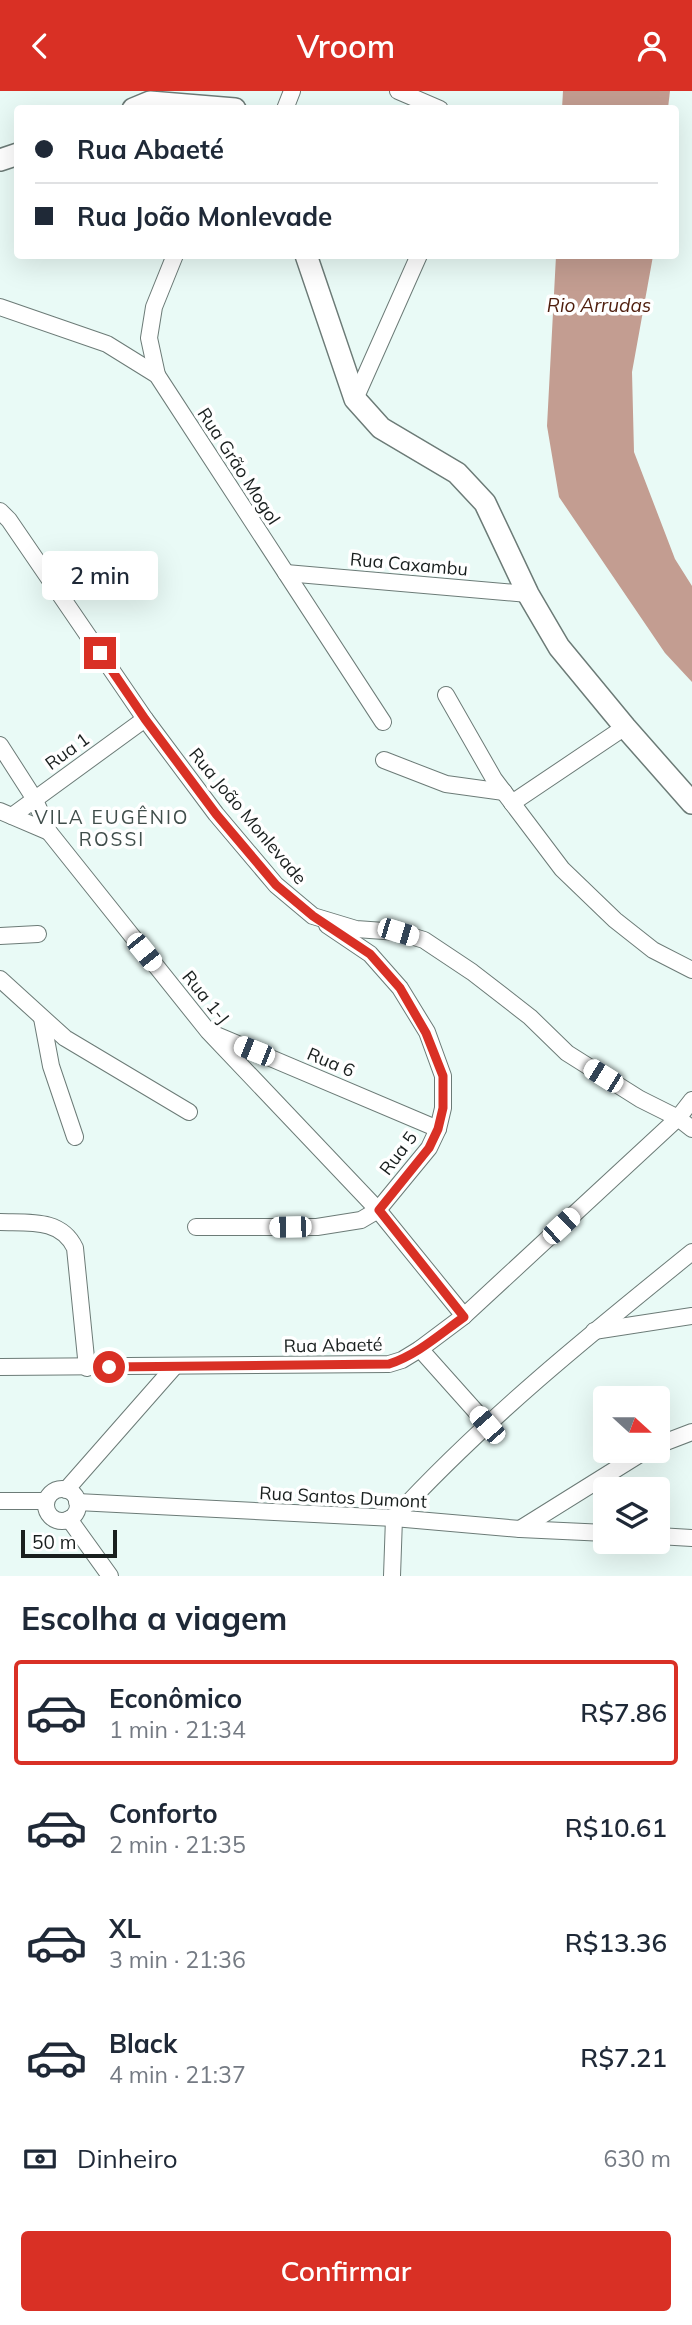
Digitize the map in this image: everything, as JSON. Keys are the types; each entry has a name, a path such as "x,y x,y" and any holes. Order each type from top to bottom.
{"street":[{"path":"398,91 431,105"},
{"path":"143,105 150,102 188,105"},
{"path":"157,375 149,338 154,307 174,259"},
{"path":"307,259 355,398 381,428 457,473 485,503 528,594 559,647 692,803"},
{"path":"355,398 417,259"},
{"name":"Rua Grão Mogol","path":"0,307 107,344 157,375 383,722"},
{"name":"Rua João Monlevade","path":"0,511 9,520 145,719 216,814 268,874 313,916 356,929 398,932 424,940 472,972 530,1017 567,1053 640,1099 678,1118 692,1129"},
{"name":"Rua Caxambu","path":"286,573 528,594"},
{"path":"446,695 495,779 562,869 615,920 653,950 692,970"},
{"name":"Rua 1","path":"6,814 34,798 145,719"},
{"path":"384,760 446,784 508,797 625,727"},
{"name":"Rua 1-J","path":"0,745 34,798 49,832 208,1031 379,1210 464,1317"},
{"path":"6,814 49,832"},
{"name":"Rua 5","path":"313,916 370,954 400,988 426,1033 443,1076 443,1108 438,1129 429,1148 379,1210"},
{"path":"0,936 38,934"},
{"path":"0,979 65,1038 189,1112"},
{"path":"42,1018 51,1066 75,1137"},
{"name":"Rua 6","path":"208,1031 438,1129"},
{"name":"Rua Abaeté","path":"0,1367 389,1364 402,1360 464,1317 678,1118 692,1100"},
{"path":"196,1227 317,1227 360,1220 379,1210"},
{"path":"0,1221 50,1224 72,1241 75,1248 87,1368"},
{"path":"392,1576 394,1518 436,1472 594,1331 692,1252"},
{"path":"594,1331 692,1316"},
{"path":"420,1349 487,1425"},
{"path":"71,1496 175,1366"},
{"path":"670,1440 692,1432"},
{"path":"520,1529 626,1463"},
{"path":"51,1493 71,1496 76,1511 69,1519 59,1521 50,1516 46,1501 51,1493"},
{"name":"Rua Santos Dumont","path":"71,1496 593,1533"},
{"path":"0,1501 46,1501"},
{"path":"69,1519 110,1576"},
{"path":"670,1537 692,1538"}],"water":[{"path":"563,91 670,91 668,105 562,105"},
{"name":"Rio Arrudas","path":"556,259 652,259 632,372 634,452 675,559 692,586 692,682 665,653 559,497 547,426"}],"district":[{"name":"VILA EUGÊNIO ROSSI","path":"112,828"}],"route":[{"path":"100,653 216,814 276,885 313,916 370,954 400,988 426,1033 443,1076 443,1108 438,1129 429,1148 379,1210 464,1317 420,1349 389,1364 109,1367"}]}
